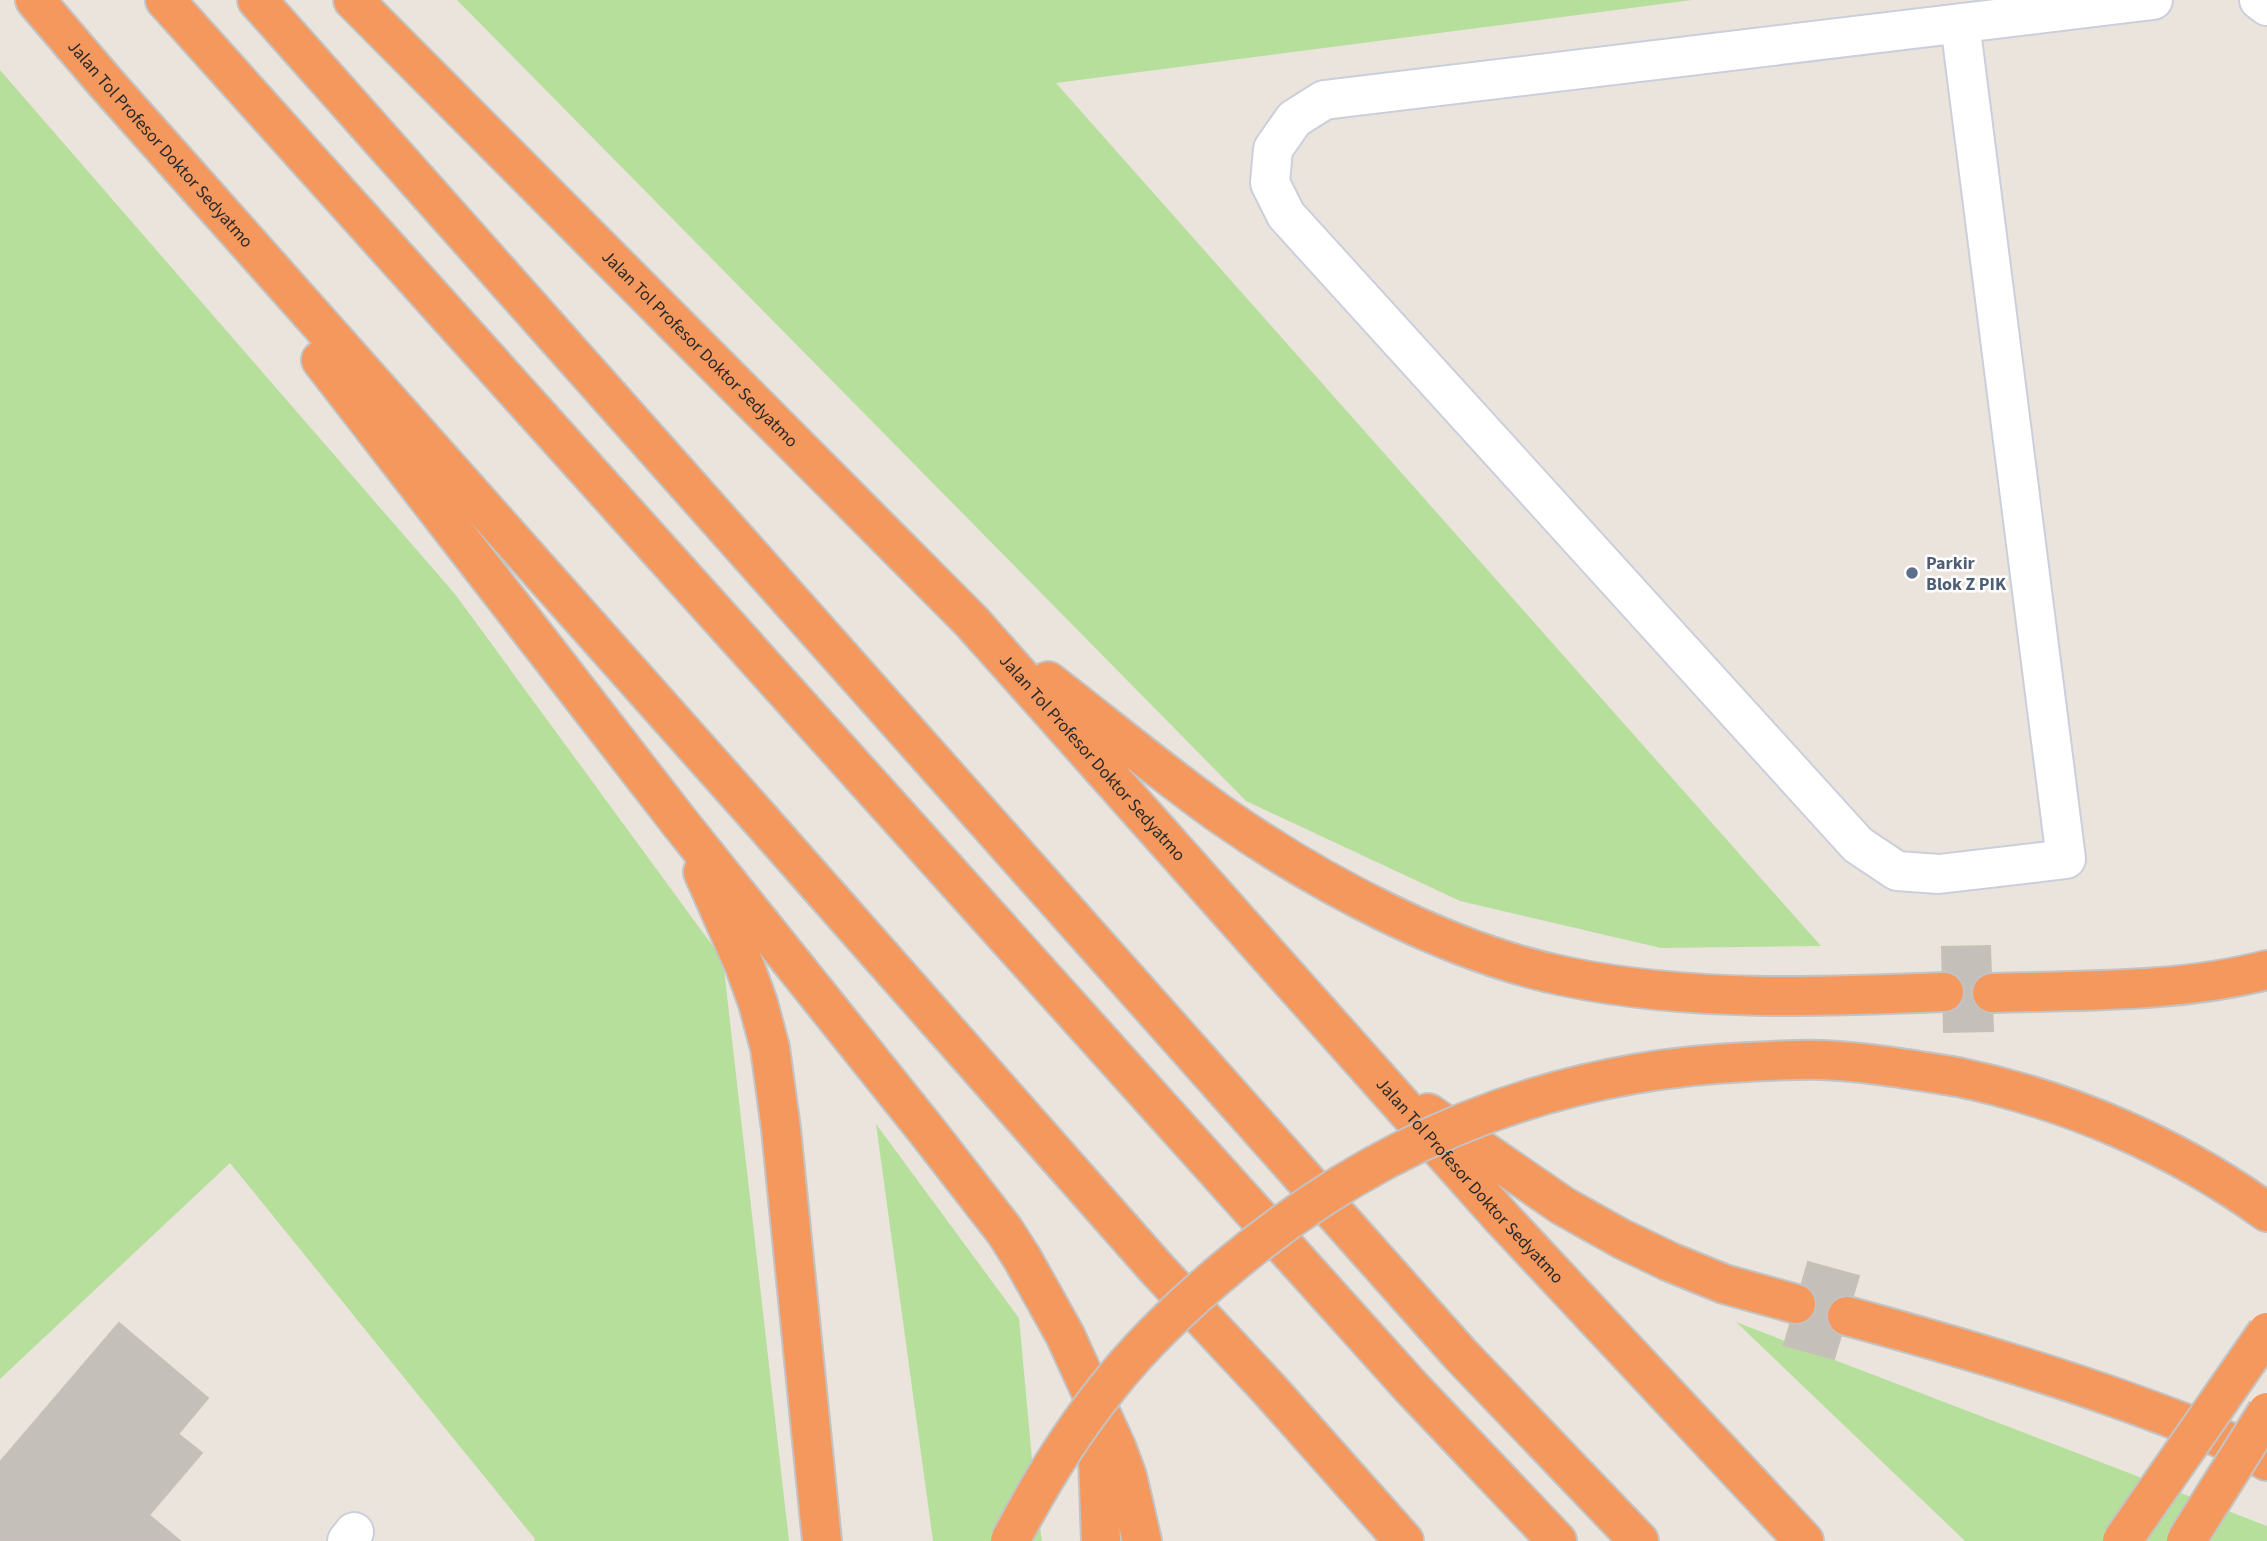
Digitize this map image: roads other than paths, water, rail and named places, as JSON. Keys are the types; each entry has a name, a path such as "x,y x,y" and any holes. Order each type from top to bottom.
{"highway":[{"name":"Jalan Tol Profesor Doktor Sedyatmo","path":"36,0 105,82 1157,1269 1404,1541"},
{"path":"165,0 1410,1387 1557,1541"},
{"path":"257,0 1461,1354 1639,1541"},
{"name":"Jalan Tol Profesor Doktor Sedyatmo","path":"353,0 972,622 1502,1218 1804,1541"},
{"path":"105,82 680,823 928,1131 1004,1230 1065,1335 1117,1449 1127,1476 1142,1541"},
{"path":"972,622 1219,813 1276,852 1399,918 1466,947 1568,977 1711,995 1944,992"},
{"path":"680,823 745,967 758,1003 769,1048 781,1129 822,1541"},
{"path":"1992,993 2175,986 2267,970"},
{"path":"1010,1541 1037,1492 1109,1385 1203,1287 1259,1241 1314,1200 1412,1145 1495,1109 1581,1084 1679,1067 1821,1060 1958,1077 2038,1096 2103,1121 2183,1161 2267,1212"},
{"path":"1381,1080 1563,1206 1622,1239 1724,1284 1796,1304"},
{"path":"1847,1316 2038,1370 2160,1414 2239,1446 2267,1461"},
{"path":"2122,1541 2267,1332"},
{"path":"1088,1387 1097,1427 1101,1541"},
{"path":"2186,1541 2267,1412"}],"lane":[{"path":"1961,23 2066,859 1939,874 1897,871 1858,845 1286,215 1269,183 1273,149 1294,119 1324,100 1961,23 2153,0"},
{"path":"2259,0 2267,6"}],"tunnel":[{"path":"1944,992 1992,993"},
{"path":"1796,1304 1847,1316"}],"place":[{"name":"Parkir Blok Z PIK","path":"1912,573"}]}
